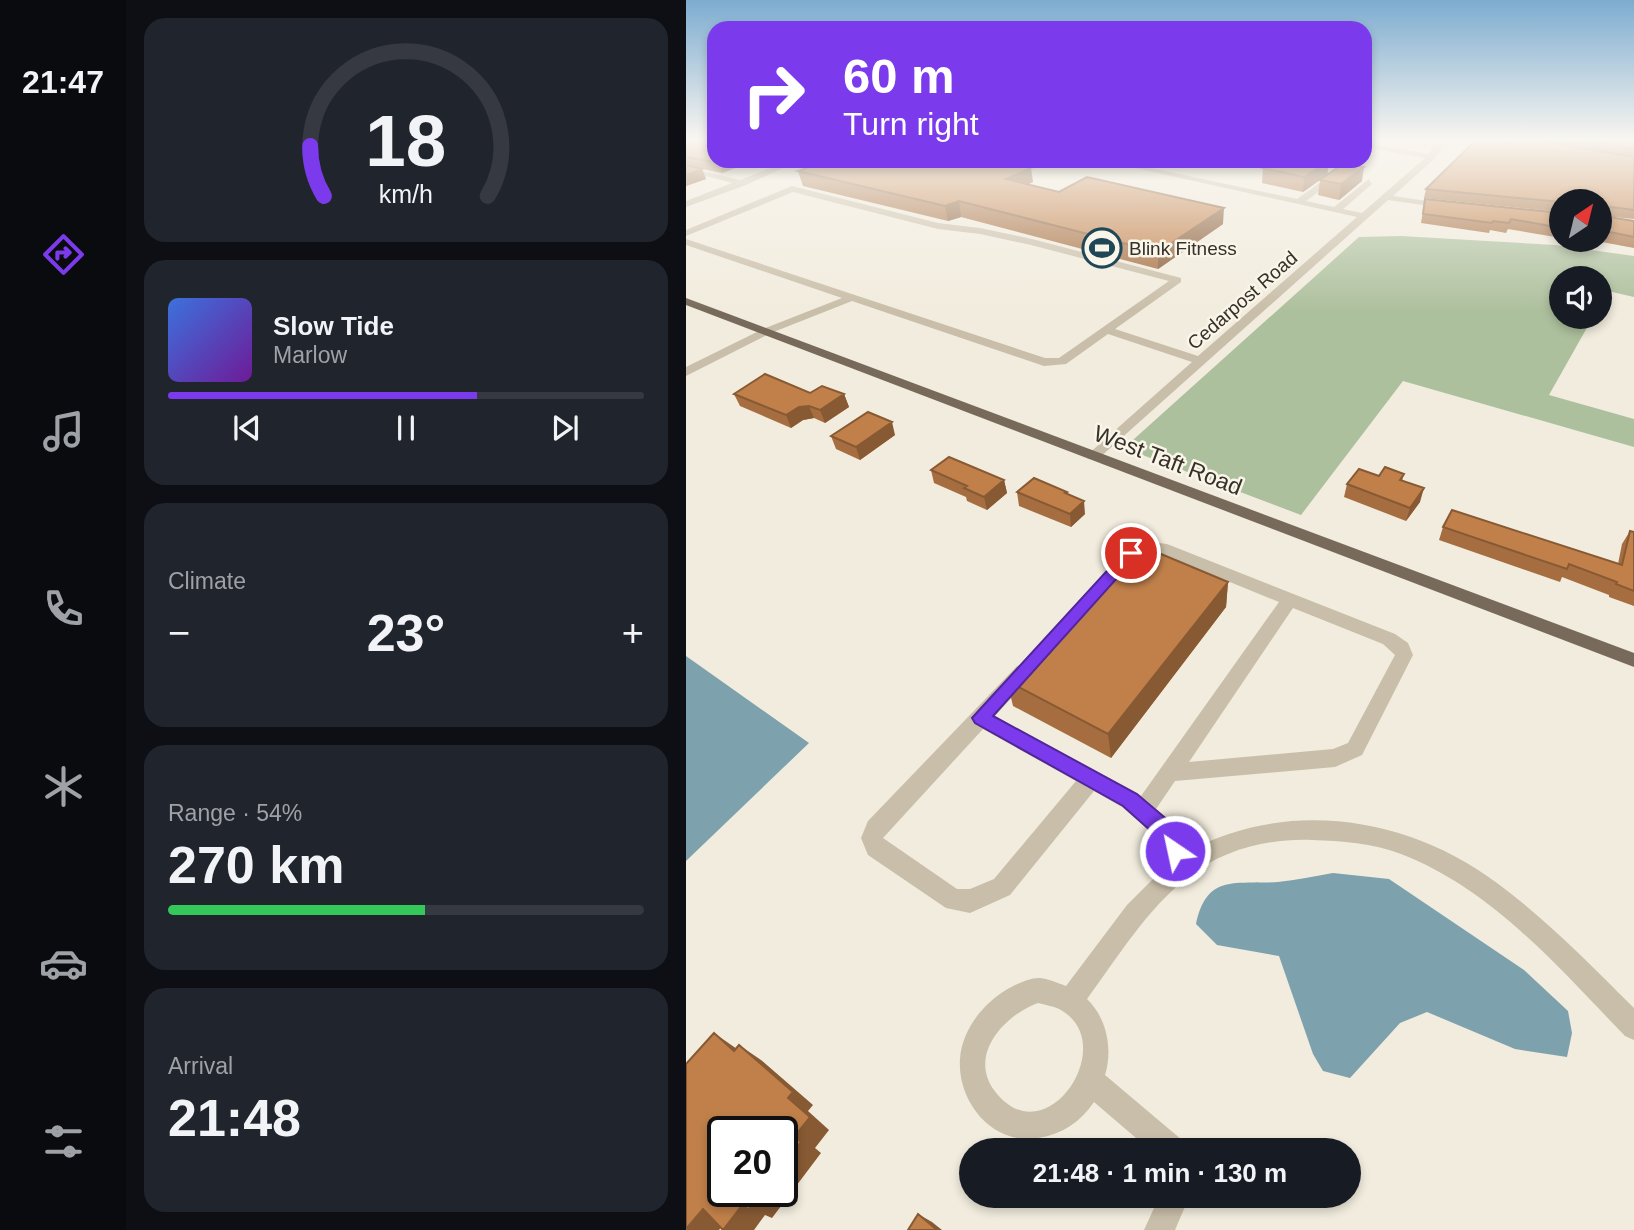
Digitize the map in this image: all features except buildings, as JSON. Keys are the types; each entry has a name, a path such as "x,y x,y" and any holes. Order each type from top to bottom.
{"main road":[{"name":"West Taft Road","path":"686,301 1634,660"}],"street":[{"path":"686,204 707,196"},
{"path":"686,233 774,196"},
{"path":"686,242 1044,362 1062,362 1177,280 1032,242 981,231 938,226 821,196"},
{"path":"1272,196 1364,216"},
{"path":"1298,202 1306,196"},
{"path":"1336,210 1353,196"},
{"path":"1385,197 1461,208"},
{"name":"Cedarpost Road","path":"1093,456 1385,197"},
{"path":"767,331 827,290"},
{"path":"686,372 767,331 850,298"},
{"path":"1108,330 1200,361"},
{"path":"1112,574 1131,553 1146,547 1161,548 1389,639 1402,648 1404,655 1354,749 1335,758 1169,773"},
{"path":"1143,811 1290,600"},
{"path":"1037,656 876,828 872,838 876,848 954,900 970,901 1002,887 1091,778"},
{"path":"981,718 1130,800 1169,834 1181,868"},
{"path":"1071,1000 1152,895 1181,868 1220,848 1275,830 1335,827 1379,835 1436,857 1482,883 1545,937 1634,1027"},
{"path":"1038,990 1055,992 1071,1000 1083,1011 1092,1026 1096,1062 1091,1081 1078,1102 1060,1118 1038,1126 1016,1125 997,1116 982,1100 974,1078 974,1057 979,1037 989,1018 1003,1004 1038,990"},
{"path":"1091,1081 1158,1138"},
{"path":"1159,1230 1169,1208"}],"green space":[{"path":"1401,236 1549,245 1549,252 1605,252 1634,256 1634,297 1612,292 1612,266 1549,266 1549,329 1586,329 1549,395 1634,419 1634,447 1403,381 1301,515 1124,448 1359,237"}],"water":[{"path":"686,656 809,743 686,861"},
{"path":"1333,873 1389,879 1524,970 1568,1011 1572,1033 1567,1057 1515,1049 1427,1012 1400,1023 1350,1078 1323,1071 1313,1054 1279,956 1217,945 1196,924 1208,896 1225,885 1278,882"}],"place":[{"name":"Blink Fitness","path":"1102,248"}],"route":[{"path":"1131,553 981,718 1130,800 1169,834 1175,851"}]}
